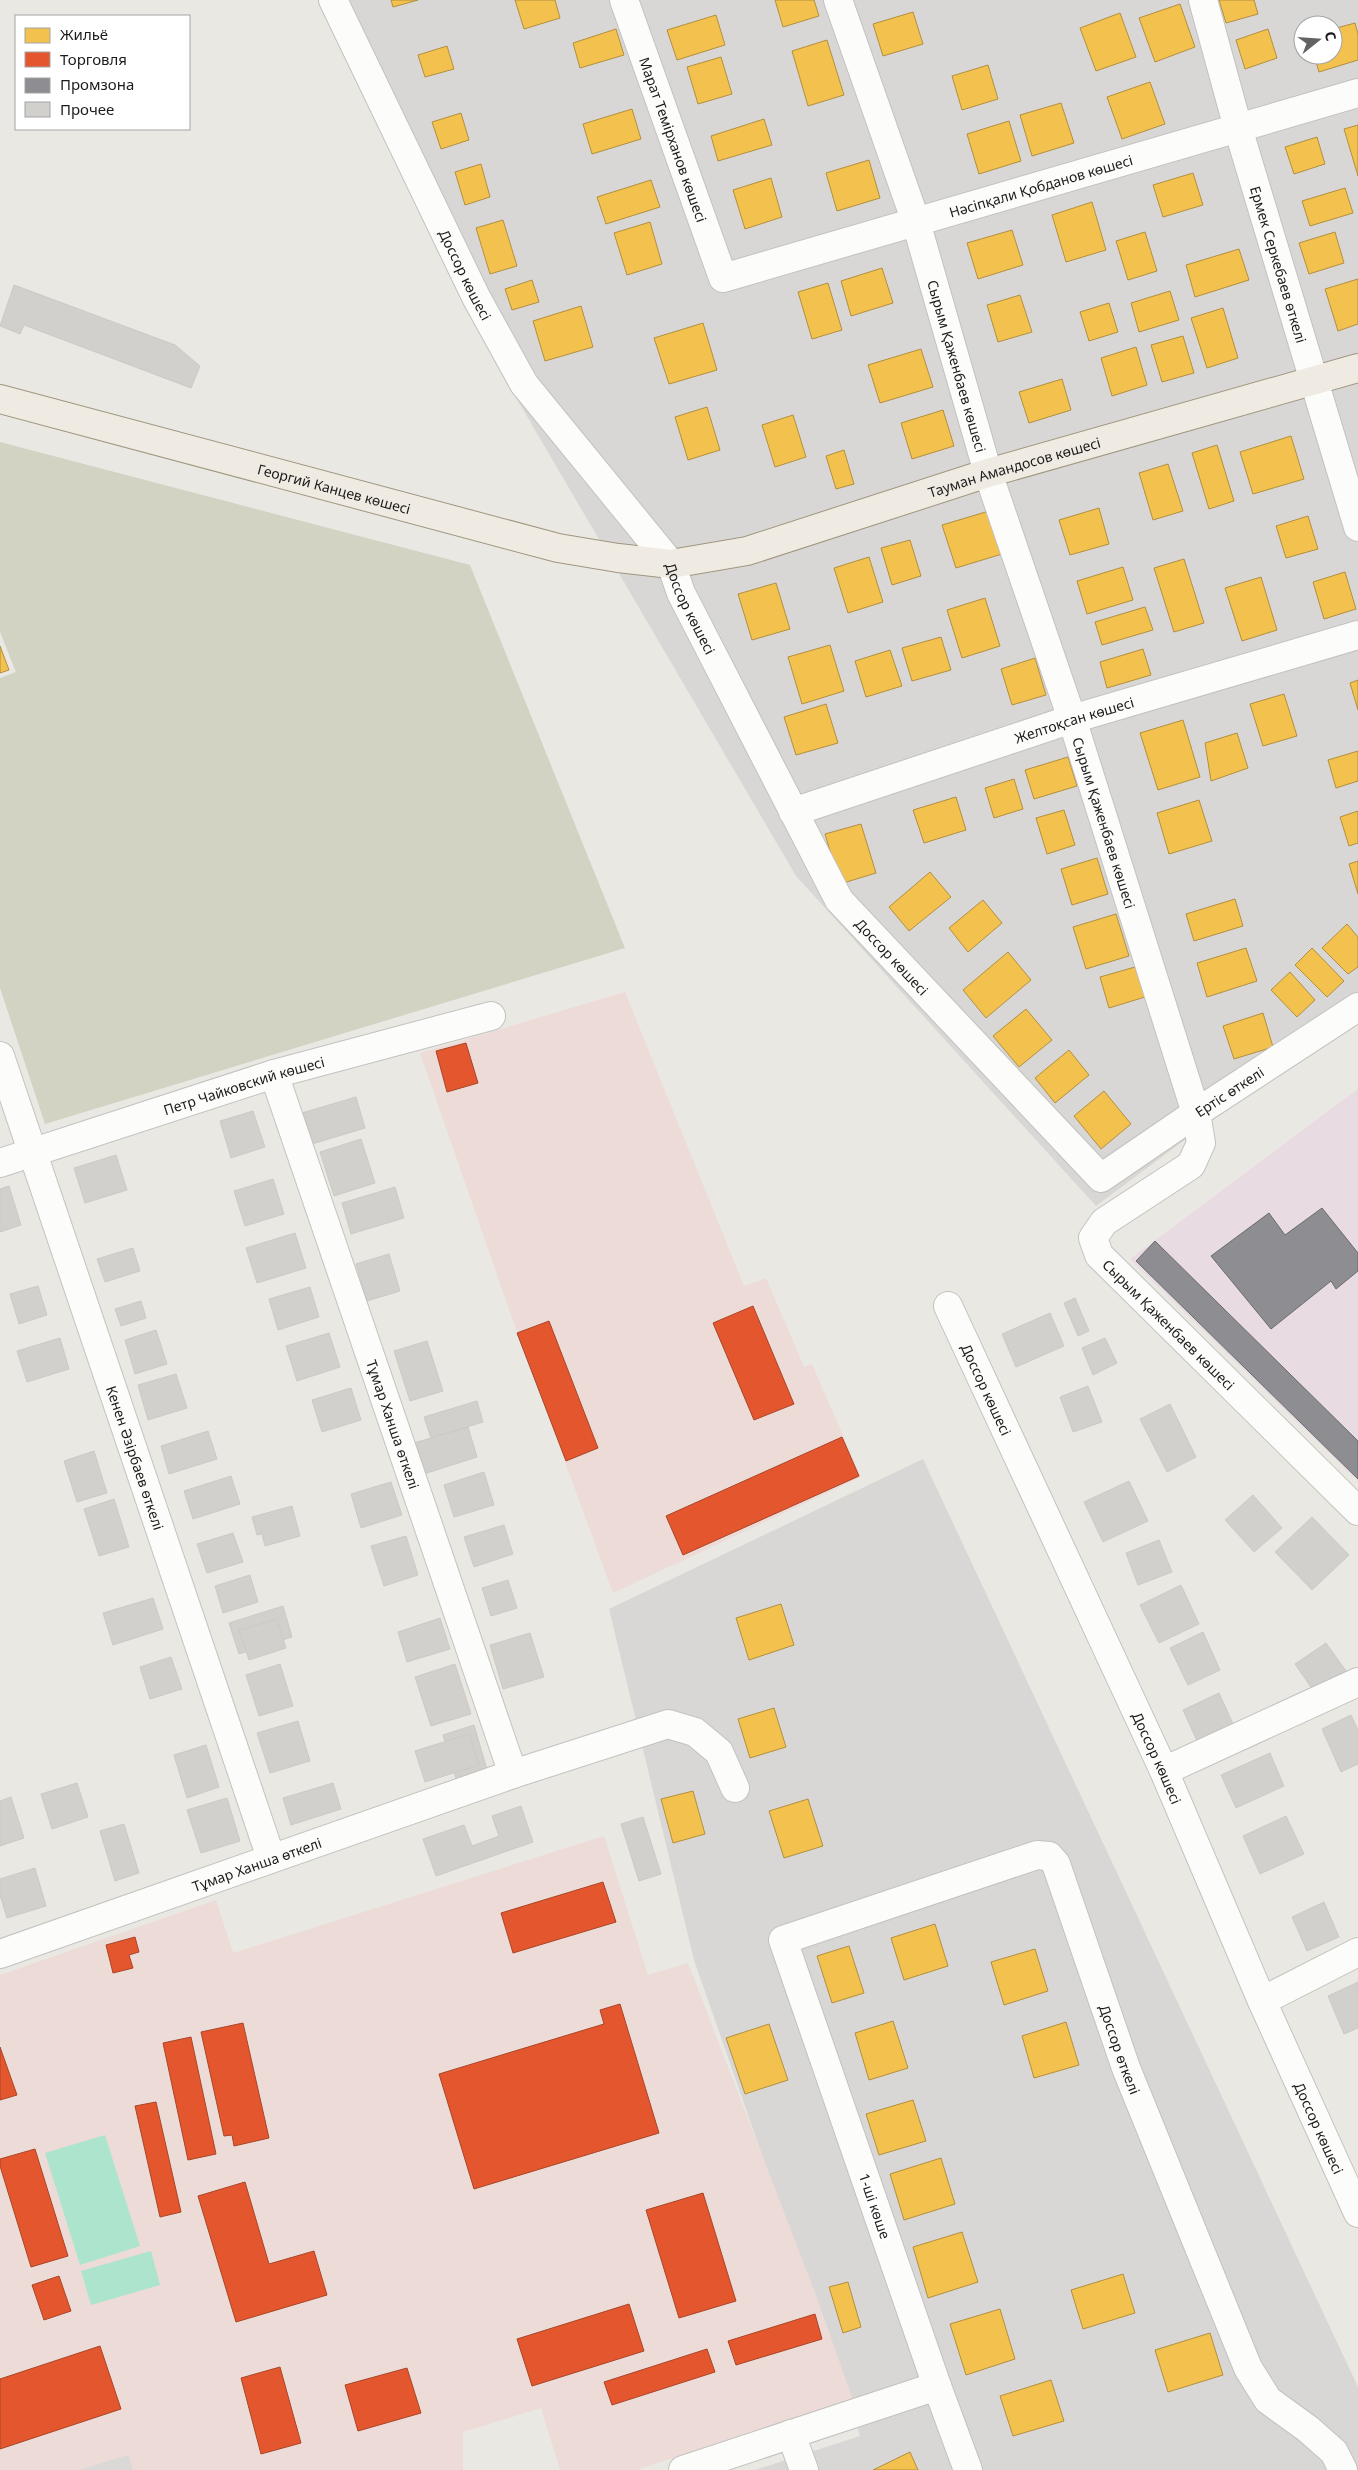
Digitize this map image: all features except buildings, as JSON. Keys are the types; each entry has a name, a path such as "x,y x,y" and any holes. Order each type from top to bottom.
{"main road":[{"name":"Тауман Амандосов көшесі","path":"671,564 747,551 988,473 1358,368"},
{"name":"Георгий Канцев көшесі","path":"0,399 558,548 671,564"}],"street":[{"name":"Доссор көшесі","path":"333,0 476,298 524,384 671,564 681,593 839,900 1101,1178"},
{"name":"Марат Темірханов көшесі","path":"624,0 723,278"},
{"name":"Сырым Қаженбаев көшесі","path":"838,0 916,222 988,473 1072,719 1196,1113 1202,1143 1191,1165 1104,1222 1093,1238 1099,1255 1358,1510"},
{"name":"Ермек Серкебаев өткелі","path":"1203,0 1312,382 1358,527"},
{"name":"Нәсіпқали Қобданов көшесі","path":"723,278 1358,94"},
{"name":"Желтоқсан көшесі","path":"793,812 1072,719 1358,634"},
{"name":"Ертіс өткелі","path":"1101,1178 1358,1007"},
{"name":"Петр Чайковский көшесі","path":"0,1163 274,1074 492,1016"},
{"name":"Кенен Әзірбаев өткелі","path":"0,1056 271,1858"},
{"name":"Тұмар Ханша өткелі","path":"274,1074 513,1774"},
{"name":"Доссор көшесі","path":"948,1306 1164,1771 1262,2002 1358,2213"},
{"path":"1164,1771 1358,1682"},
{"name":"Тұмар Ханша өткелі","path":"0,1954 513,1774 668,1724 695,1732 719,1752 735,1788"},
{"name":"Доссор өткелі","path":"783,1940 1037,1855 1049,1856 1056,1864 1126,2068 1248,2368 1268,2400 1308,2429 1334,2452 1343,2470"},
{"name":"1-ші көше","path":"783,1940 937,2386 968,2470"},
{"path":"1262,2002 1358,1952"},
{"path":"683,2470 937,2386"},
{"path":"791,2434 804,2470"}],"shaded area":[{"path":"324,0 1358,0 1358,1011 1096,1206 796,876 518,401"},
{"path":"0,442 470,565 625,948 45,1124 0,988 0,678 16,672 0,632"},
{"path":"625,992 744,1286 766,1278 804,1367 812,1364 861,1477 613,1593 511,1315 420,1053"},
{"path":"1358,1089 1358,1481 1130,1259"},
{"path":"923,1459 1358,2387 1358,2470 755,2470 860,2436 694,1960 609,1609"},
{"path":"604,1836 648,1975 688,1963 814,2290 853,2400 636,2470 560,2470 541,2408 463,2432 463,2470 0,2470 0,1975 216,1900 233,1953"},
{"path":"128,2455 133,2470 79,2470"}],"green space":[{"path":"105,2135 140,2246 80,2265 45,2153"},
{"path":"151,2251 160,2285 91,2305 81,2271"}]}
